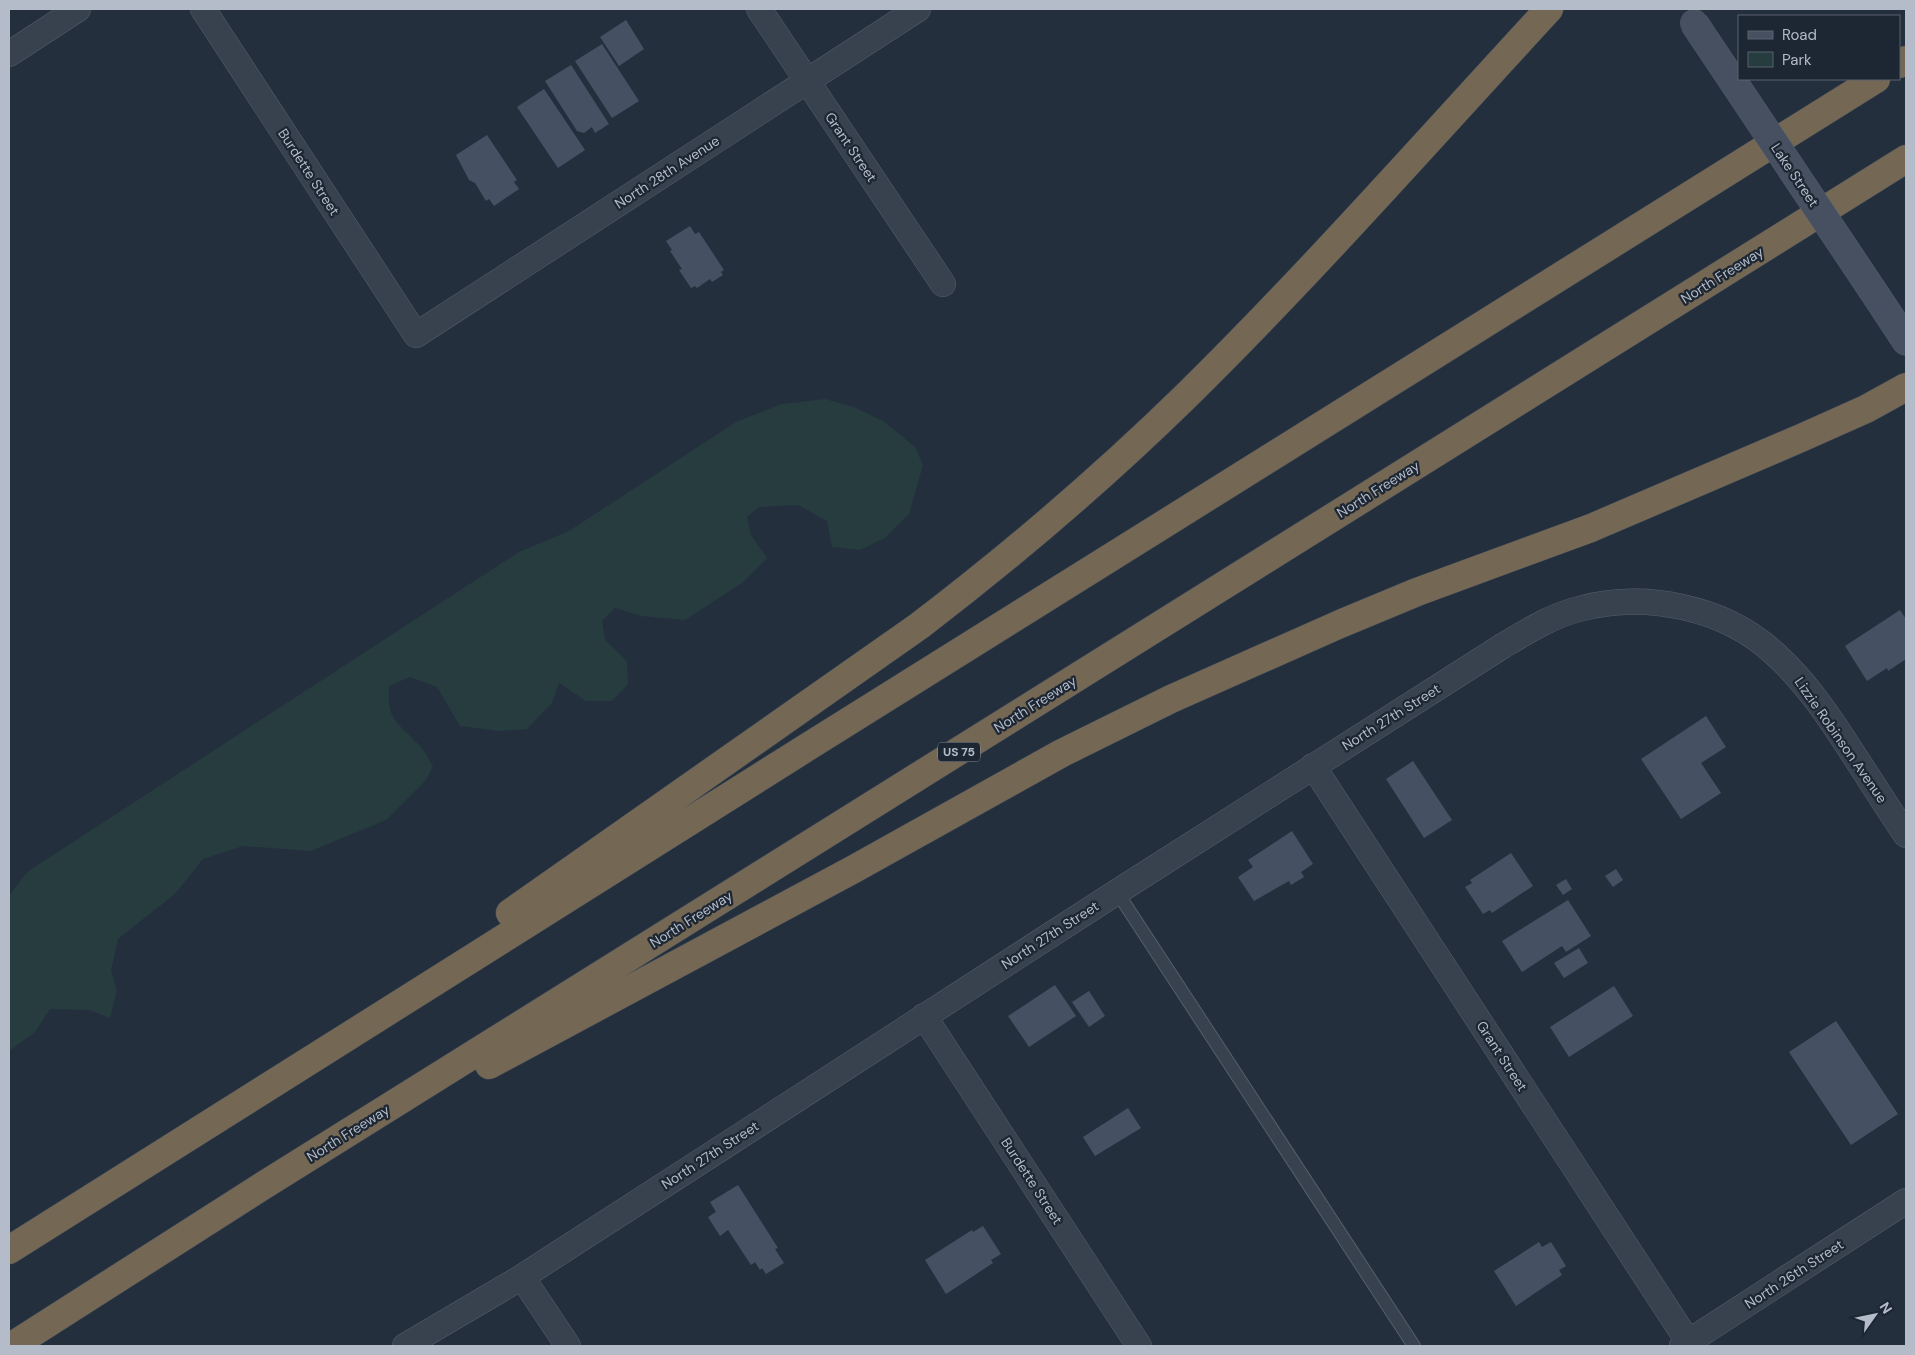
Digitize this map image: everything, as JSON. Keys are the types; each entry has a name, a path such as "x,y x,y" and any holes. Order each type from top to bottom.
{"highway":[{"path":"217,1118 884,652 980,579 1109,468 1216,365 1322,254 1549,9"},
{"path":"9,1250 1874,80"},
{"name":"North Freeway","path":"12,1346 261,1187 1906,159"},
{"path":"261,1187 846,873 1062,752 1153,707 1417,592 1591,528 1809,435 1872,406 1906,387"}],"main road":[{"name":"Lake Street","path":"1689,16 1906,341"}],"street":[{"path":"9,54 78,9"},
{"name":"Burdette Street","path":"203,9 416,335"},
{"name":"Grant Street","path":"759,9 943,284"},
{"name":"North 28th Avenue","path":"416,335 918,9"},
{"name":"North 27th Street","path":"405,1346 522,1276 1117,892 1521,635 1545,622 1573,611 1618,602 1648,602 1684,608 1720,619"},
{"name":"Lizzie Robinson Avenue","path":"1720,619 1746,632 1768,648 1803,683 1840,734 1906,835"},
{"name":"Grant Street","path":"1314,766 1687,1345"},
{"name":"Burdette Street","path":"924,1016 1139,1346"},
{"name":"North 26th Street","path":"1687,1345 1906,1202"},
{"path":"522,1276 568,1346"}],"lane":[{"path":"1117,892 1414,1346"}],"green space":[{"path":"825,399 854,407 883,421 915,447 923,465 909,514 885,538 860,550 832,547 827,521 798,505 759,507 747,517 751,535 767,558 742,583 685,620 641,616 615,608 602,621 605,640 627,661 628,684 612,701 586,701 559,683 552,703 527,729 501,731 460,726 437,687 410,677 389,686 391,713 394,719 422,748 433,766 426,780 386,820 311,851 243,846 203,859 175,894 118,939 111,971 117,990 110,1018 89,1010 50,1009 35,1032 9,1051 9,896 27,872 519,552 569,531 736,422 782,404"}],"building":[{"path":"626,20 644,49 619,66 600,37"},
{"path":"602,44 639,101 612,118 575,61"},
{"path":"571,65 609,124 595,133 592,127 584,133 577,131 545,81"},
{"path":"544,89 585,150 558,168 517,107"},
{"path":"487,135 517,180 514,182 519,189 494,206 489,199 486,201 475,183 469,180 456,155"},
{"path":"690,226 695,234 699,232 724,270 721,272 723,275 712,282 710,279 697,288 695,286 691,288 679,270 682,269 666,241"},
{"path":"1900,610 1906,619 1906,659 1888,671 1887,668 1867,681 1845,646"},
{"path":"1706,716 1726,747 1701,763 1721,793 1681,819 1641,759"},
{"path":"1413,761 1452,820 1424,838 1386,779"},
{"path":"1292,831 1313,864 1301,872 1304,877 1291,885 1289,881 1254,901 1238,877 1253,867 1248,860"},
{"path":"1511,853 1533,886 1492,913 1490,910 1483,914 1465,887 1472,883 1470,880"},
{"path":"1616,869 1623,880 1613,887 1605,876"},
{"path":"1566,879 1572,889 1563,895 1556,885"},
{"path":"1568,900 1591,936 1566,952 1562,946 1522,972 1502,941"},
{"path":"1579,948 1588,963 1564,978 1554,963"},
{"path":"1055,985 1076,1016 1029,1047 1008,1016"},
{"path":"1614,986 1633,1016 1569,1057 1550,1027"},
{"path":"1089,991 1105,1016 1089,1027 1072,1002"},
{"path":"1836,1021 1898,1114 1851,1145 1789,1052"},
{"path":"1128,1108 1141,1128 1095,1156 1083,1137"},
{"path":"738,1185 778,1248 775,1249 784,1263 766,1274 762,1268 760,1270 755,1262 751,1265 728,1230 720,1236 708,1217 716,1212 710,1202"},
{"path":"983,1226 1001,1254 991,1260 993,1263 946,1294 925,1260 972,1230 973,1232"},
{"path":"1539,1242 1542,1247 1551,1242 1566,1266 1559,1270 1562,1275 1516,1306 1494,1271"}]}
